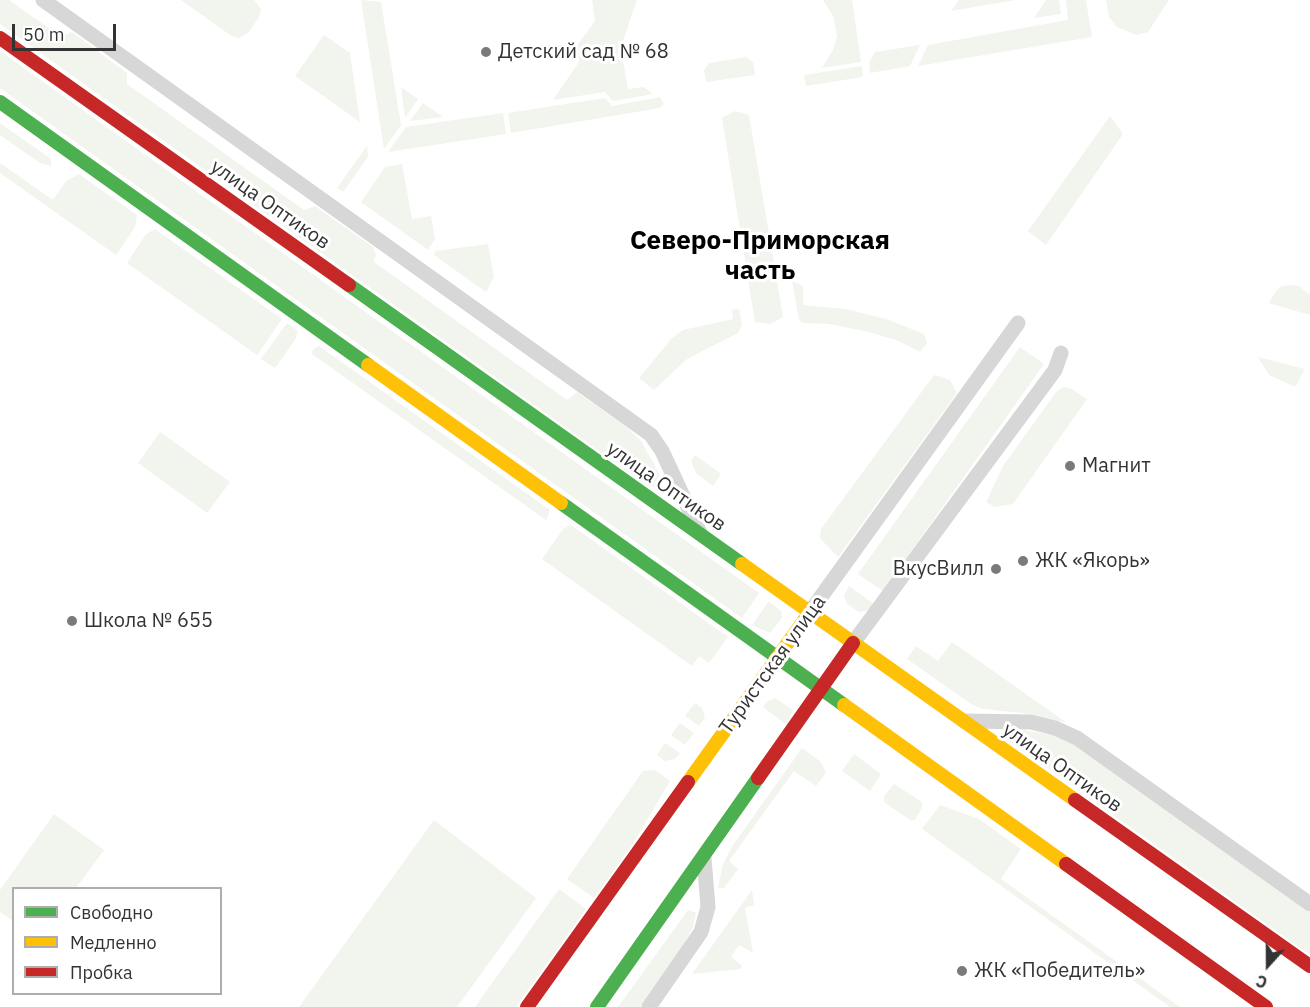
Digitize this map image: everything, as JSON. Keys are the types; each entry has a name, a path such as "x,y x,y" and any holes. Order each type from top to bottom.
{"street":[{"path":"43,0 651,435 662,452 701,536"},
{"name":"улица Оптиков","path":"0,38 1310,966"},
{"path":"0,102 1266,1007"},
{"name":"Туристская улица","path":"527,1007 1018,323"},
{"path":"597,1007 704,858 853,643 1055,370 1061,353"},
{"path":"962,721 1031,722 1055,728 1077,738 1310,904"},
{"path":"649,1007 701,932 708,907 704,858"}],"shaded area":[{"path":"0,0 9,0 61,37 72,32 127,73 127,84 304,210 315,206 373,247 376,255 374,262 567,400 577,392 628,428 641,441 654,464 662,480 660,488 648,486 0,24"},
{"path":"181,0 254,0 261,9 259,17 248,33 239,38 230,35"},
{"path":"361,0 381,2 401,125 384,149"},
{"path":"592,0 637,0 623,41 623,61 628,89 644,87 653,94 613,101 605,92 553,100 579,62 578,44 595,21"},
{"path":"823,0 852,0 861,62 822,68 833,50 837,36 833,16"},
{"path":"959,0 1016,0 951,11"},
{"path":"1046,0 1059,0 1061,14 1034,18"},
{"path":"1066,0 1086,0 1092,37 918,66 928,45 1068,20"},
{"path":"1106,0 1169,0 1148,32 1137,35 1117,27 1109,17"},
{"path":"324,35 350,53 360,122 295,76"},
{"path":"920,45 910,66 870,73 869,62 875,52"},
{"path":"0,51 759,593 742,618 0,88"},
{"path":"746,57 753,62 755,75 706,82 704,70 709,63"},
{"path":"862,66 863,77 806,86 804,75"},
{"path":"401,87 418,99 405,118"},
{"path":"660,97 664,104 660,108 511,133 508,113 605,98 612,106"},
{"path":"423,103 443,117 410,121"},
{"path":"735,111 749,115 783,317 770,324 755,322 722,118"},
{"path":"503,113 506,134 388,152 406,127"},
{"path":"1110,116 1123,134 1046,245 1028,231"},
{"path":"0,123 51,159 51,166 40,163 0,135"},
{"path":"367,146 368,157 343,192 337,188"},
{"path":"0,163 53,200 66,181 79,174 137,215 135,227 116,255 0,173"},
{"path":"402,164 412,219 431,216 435,239 428,250 361,202 385,167"},
{"path":"155,229 282,319 257,355 127,263 146,234"},
{"path":"488,244 494,277 486,292 434,255 436,251"},
{"path":"792,281 803,286 803,305 846,309 886,319 924,334 927,343 920,352 899,341 865,331 828,324 802,323 799,320"},
{"path":"1282,286 1299,286 1310,295 1310,315 1269,303"},
{"path":"739,309 742,325 738,333 687,359 654,390 639,378 671,339 683,330 733,319 732,310"},
{"path":"287,323 298,331 295,340 275,368 261,359"},
{"path":"319,346 550,510 546,520 312,354 313,349"},
{"path":"1020,347 1044,364 883,591 858,574"},
{"path":"1258,357 1305,369 1296,386 1293,386 1269,375"},
{"path":"934,375 950,380 957,393 838,557 820,538 821,529"},
{"path":"1063,387 1070,388 1087,399 1013,504 995,507 986,502 1003,466 1057,391"},
{"path":"160,432 230,482 207,513 138,463"},
{"path":"695,455 721,474 713,486 696,473 691,461"},
{"path":"571,525 728,637 709,663 699,656 692,666 542,559 563,529"},
{"path":"849,586 874,604 870,610 859,612 847,604 844,596"},
{"path":"769,601 781,611 782,618 770,633 752,625"},
{"path":"952,642 1067,723 1032,714 983,709 971,704 907,659 916,646 938,661"},
{"path":"775,698 793,710 787,725 763,707"},
{"path":"695,703 702,708 705,718 699,726 685,716"},
{"path":"680,723 694,733 685,745 671,735"},
{"path":"1017,729 1053,735 1076,745 1310,913 1310,955 1012,743 1009,735"},
{"path":"665,743 680,753 675,759 665,761 657,755"},
{"path":"802,748 821,762 826,773 816,786 794,771 729,861 738,869 724,888 718,888 723,864 733,845"},
{"path":"854,754 881,774 870,791 842,771"},
{"path":"655,770 670,781 633,844 594,898 567,879 643,771"},
{"path":"894,784 922,802 922,808 915,820 910,820 884,802 884,796"},
{"path":"940,805 979,819 1021,849 1001,879 1180,1007 1170,1007 922,829"},
{"path":"54,814 104,850 77,887 12,887 12,920 0,912 0,890"},
{"path":"434,820 536,898 457,1007 299,1007"},
{"path":"559,889 586,909 516,1007 475,1007"},
{"path":"752,890 754,905 745,908 753,953 739,945 731,957 742,966 741,969 692,974"},
{"path":"688,910 696,913 693,927 681,949 640,1007 618,1007"}],"traffic: fast":[{"path":"0,102 368,365"},
{"path":"349,285 742,564"},
{"path":"561,503 844,705"},
{"path":"597,1007 758,778"}],"traffic: slow":[{"path":"368,365 561,503"},
{"path":"742,564 1075,800"},
{"path":"688,782 810,612"},
{"path":"844,705 1066,864"}],"traffic: jam":[{"path":"0,38 349,285"},
{"path":"758,778 853,643"},
{"path":"527,1007 688,782"},
{"path":"1075,800 1310,966"},
{"path":"1066,864 1266,1007"}],"place":[{"name":"Детский сад № 68","path":"486,52"},
{"name":"Магнит","path":"1070,466"},
{"name":"ЖК «Якорь»","path":"1023,561"},
{"name":"ВкусВилл","path":"996,569"},
{"name":"Школа № 655","path":"72,621"},
{"name":"ЖК «Победитель»","path":"962,971"}],"district":[{"name":"Северо-Приморская часть","path":"760,256"}]}
